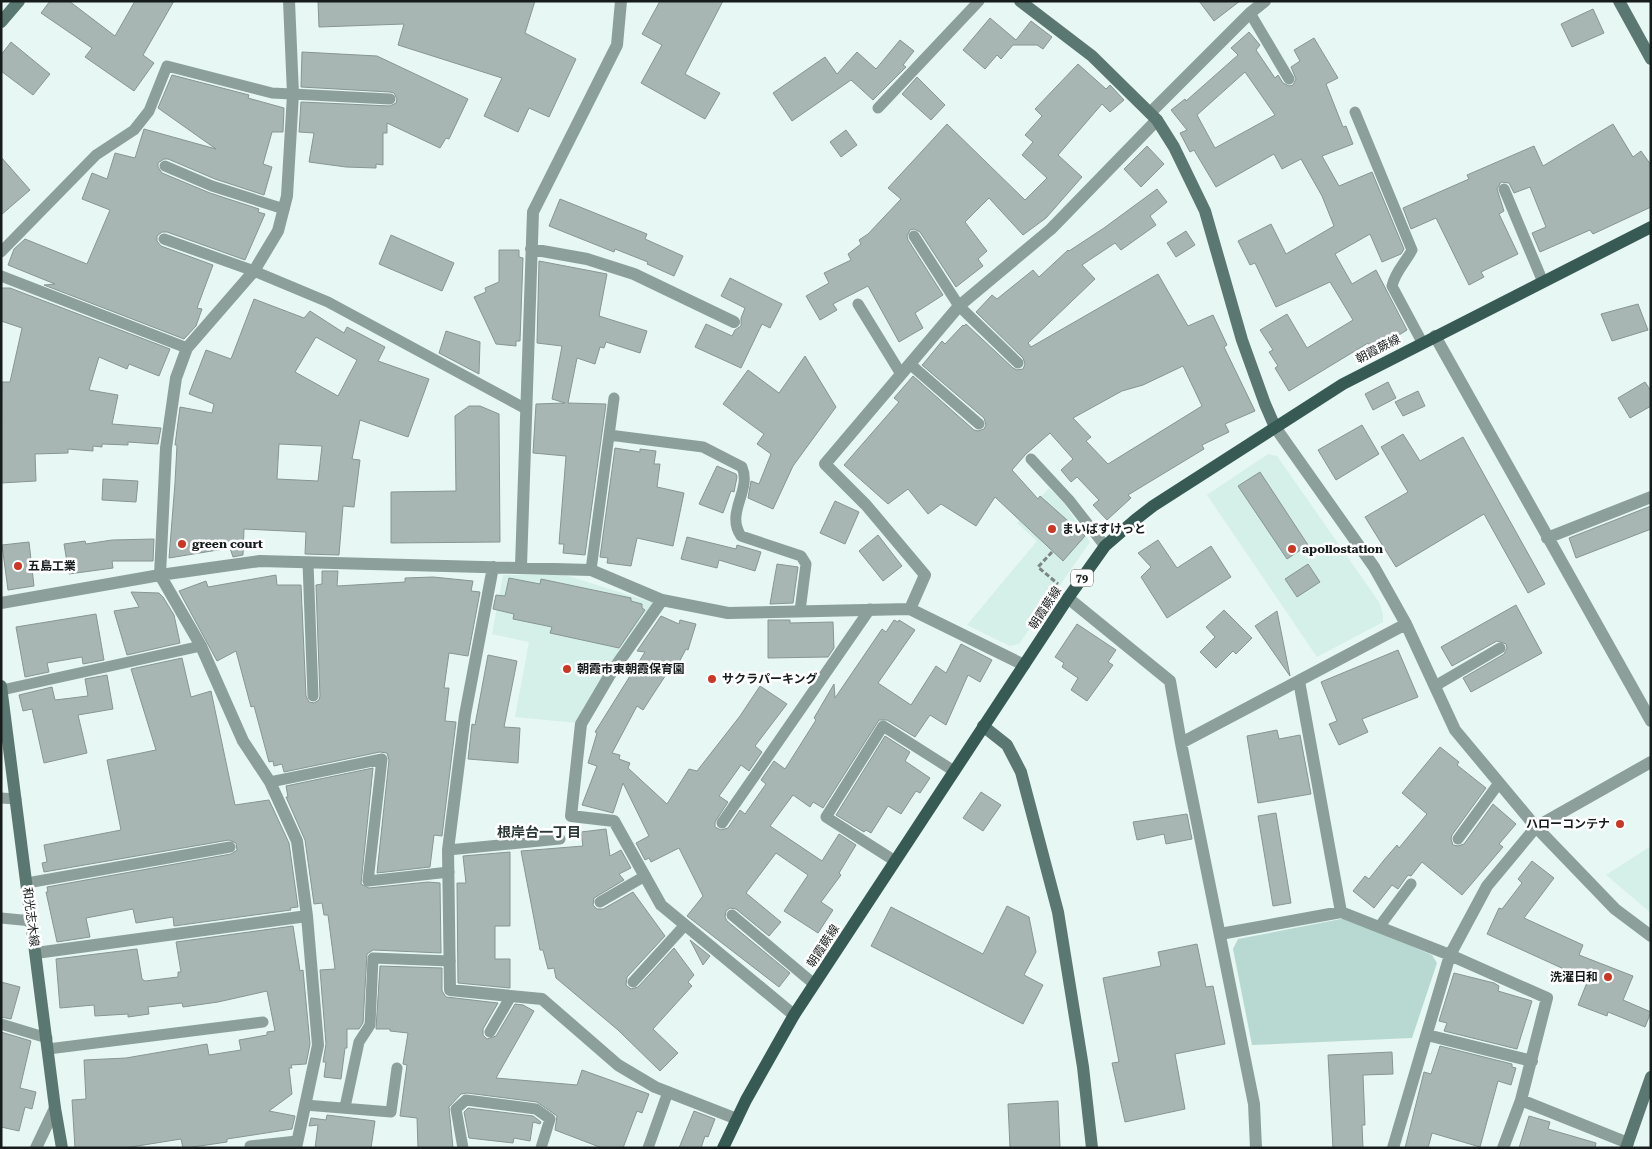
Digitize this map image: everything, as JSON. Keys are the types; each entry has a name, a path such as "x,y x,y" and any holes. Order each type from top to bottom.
{"main road":[{"name":"朝霞蕨線","path":"724,1148 737,1120 794,1015 983,726 1105,546 1153,506 1343,384 1422,342 1651,227"}],"street":[{"path":"1,22 18,1"},
{"path":"289,1 293,94 287,196 278,231 254,271 187,348 176,378 166,448 160,575 201,646 243,741 270,782 297,841 307,916 318,1044 297,1144"},
{"path":"1020,1 1092,56 1154,116 1189,175 1205,211 1242,340 1275,427 1374,567 1406,624 1455,730 1536,827 1615,909 1651,936"},
{"path":"910,609 925,575 866,505 825,464 959,306 1051,229 1250,13 1265,1"},
{"path":"1619,1 1651,59"},
{"path":"521,566 533,212 617,45 620,2"},
{"path":"532,249 587,259 634,274 734,322"},
{"path":"1435,336 1651,721"},
{"path":"1547,538 1651,497"},
{"path":"1,603 160,575 260,561 493,567 521,566 591,570 662,600 728,613 910,609 1024,665"},
{"path":"493,567 465,715 448,850 450,990 542,999 618,1064 668,1092 737,1120"},
{"path":"1068,598 1170,681 1254,1104 1256,1148"},
{"path":"662,600 611,673 581,724 571,816 614,821 661,905 794,1015"},
{"path":"1181,743 1406,624"},
{"path":"1299,681 1341,912"},
{"name":"和光志木線","path":"1,686 55,1108 62,1148"},
{"path":"983,726 1007,745 1021,772 1058,912 1083,1067 1092,1148"},
{"path":"1393,1148 1450,955 1487,886 1536,827 1651,762"},
{"path":"1220,934 1341,912 1450,955 1547,998 1521,1100 1503,1148"},
{"path":"36,953 307,916"},
{"path":"1427,1035 1532,1062"},
{"path":"1521,1100 1627,1146 1651,1077"},
{"path":"36,1148 55,1108"}],"lane":[{"path":"878,108 979,1"},
{"path":"1250,13 1289,78"},
{"path":"1,252 96,156 134,130 149,111 167,66 272,93 390,99"},
{"path":"1355,112 1412,250 1405,264 1395,275 1392,286 1422,342"},
{"path":"165,166 212,186 284,209"},
{"path":"1504,189 1543,282"},
{"path":"914,236 959,306 1018,363"},
{"path":"164,239 254,271 328,302 526,409"},
{"path":"1,276 187,348"},
{"path":"858,304 901,374"},
{"path":"910,364 979,424"},
{"path":"591,570 614,398"},
{"path":"609,435 703,447 742,467 746,477 734,516 736,528 741,536 801,556 806,564 800,611"},
{"path":"1031,459 1069,500 1105,546"},
{"path":"308,563 314,696"},
{"path":"722,823 870,609"},
{"path":"2,690 201,646"},
{"path":"1435,686 1500,648"},
{"path":"895,861 826,817 883,726 954,771"},
{"path":"270,782 382,759 368,881 449,872"},
{"path":"1458,838 1499,783"},
{"path":"1,798 16,799"},
{"path":"448,850 560,839"},
{"path":"27,883 230,847"},
{"path":"600,902 645,876"},
{"path":"1380,927 1412,884"},
{"path":"732,916 814,984"},
{"path":"1,918 32,921"},
{"path":"633,982 685,925"},
{"path":"345,1107 359,1042 370,1025 372,958 450,961"},
{"path":"490,1032 510,996"},
{"path":"1,1024 47,1043 263,1022"},
{"path":"305,1105 391,1112 397,1068"},
{"path":"648,1148 668,1092"},
{"path":"463,1148 456,1109 466,1100 536,1109 550,1119 541,1148"},
{"path":"250,1146 297,1144"}],"path":[{"path":"1052,552 1038,567 1060,586"}],"shaded area":[{"name":"apollostation","path":"1268,454 1277,456 1379,602 1383,614 1383,622 1317,657 1207,495"},
{"path":"1049,488 1063,502 1090,542 1019,644 1010,646 967,625 1037,541 1017,523"},
{"name":"朝霞市東朝霞保育園","path":"503,575 565,575 654,603 578,723 515,717 529,642 492,634"},
{"path":"1651,846 1651,913 1606,875"},
{"path":"1349,919 1432,955 1437,963 1412,1038 1252,1045 1233,949 1238,939"}],"building":[{"path":"50,1 69,1 115,36 135,1 174,1 143,55 154,63 134,91 85,57 92,48 41,13"},
{"path":"318,1 535,1 525,33 576,59 549,117 529,108 518,132 484,116 502,78 398,45 404,24 319,27"},
{"path":"660,1 723,1 685,74 720,93 705,119 641,83 662,45 642,34"},
{"path":"1199,1 1240,1 1214,21"},
{"path":"1593,9 1604,33 1572,47 1561,24"},
{"path":"990,18 1016,40 1031,21 1052,37 1043,49 1037,45 1013,45 1001,59 997,55 985,69 963,50"},
{"path":"1249,32 1260,45 1256,50 1275,78 1278,75 1283,83 1289,86 1293,85 1296,79 1291,67 1300,61 1294,50 1314,38 1338,78 1326,84 1343,127 1346,126 1353,144 1322,156 1339,186 1372,172 1404,249 1401,254 1382,262 1370,234 1335,254 1352,284 1376,270 1407,330 1373,351 1368,343 1289,391 1275,368 1278,366 1269,352 1273,350 1260,330 1287,314 1307,348 1353,320 1330,282 1276,307 1255,263 1250,265 1238,241 1271,224 1286,254 1334,226 1322,196 1301,159 1282,169 1274,154 1216,187 1194,150 1190,152 1180,133 1187,130 1171,110 1185,99 1186,101 1238,55 1231,48","holes":["1245,72 1275,115 1215,148 1197,115"]},
{"path":"900,40 914,51 903,65 906,67 873,100 851,80 792,121 773,93 825,57 837,74 857,52 876,69"},
{"path":"11,42 50,74 33,95 1,71 1,55"},
{"path":"302,52 377,56 468,99 449,139 446,138 440,148 387,123 387,133 383,133 383,165 376,164 376,168 346,167 309,162 314,133 299,132 301,102 390,106 396,103 397,99 394,93 390,92 301,87"},
{"path":"1078,64 1106,89 1110,85 1124,100 1110,112 1102,104 1058,155 1082,177 1046,218 1023,235 989,198 965,222 987,251 978,259 983,266 956,287 920,232 914,229 910,230 907,236 908,240 943,295 915,313 923,328 899,342 868,286 833,304 837,310 820,320 806,296 829,283 824,273 851,260 848,254 861,244 859,240 868,234 901,199 888,188 947,124 1025,200 1047,178 1022,155 1033,142 1025,135 1042,116 1035,109"},
{"path":"172,75 249,95 248,98 284,108 283,132 272,132 263,164 272,167 264,195 215,179 168,159 158,163 162,173 210,193 259,209 258,212 265,214 245,260 167,232 162,232 157,236 157,241 161,246 213,265 197,308 202,309 196,326 184,339 44,285 55,284 8,265 14,249 25,239 87,264 110,210 82,199 92,173 107,179 115,153 135,158 144,129 216,149 158,108"},
{"path":"917,77 945,105 931,120 902,94"},
{"path":"1613,124 1633,157 1641,151 1651,165 1651,207 1593,234 1590,230 1540,252 1532,233 1546,227 1530,187 1514,193 1509,183 1501,182 1497,189 1504,211 1499,214 1518,254 1481,272 1484,277 1469,285 1436,218 1411,229 1403,208 1469,179 1467,175 1534,146 1543,166"},
{"path":"846,130 857,145 841,157 830,142"},
{"path":"1147,146 1164,164 1141,187 1124,169"},
{"path":"1,157 30,190 1,215"},
{"path":"1157,189 1167,202 1150,216 1156,225 1121,250 1115,243 1082,265 1095,279 1028,343 1031,347 1158,274 1188,326 1213,315 1227,345 1224,347 1255,411 1225,424 1229,432 1202,445 1204,449 1128,495 1131,498 1107,520 1093,505 1099,500 1077,477 1071,482 1061,470 1073,459 1050,433 1026,454 1012,470 1038,499 1040,496 1085,536 1063,561 995,497 976,526 941,504 928,514 908,489 888,504 844,465 899,402 894,398 913,376 974,430 984,429 986,425 984,418 922,365 942,341 945,344 966,324 1013,368 1017,370 1023,369 1025,364 1023,358 976,312 992,295 997,299 1033,270 1039,277 1068,250 1104,228","holes":["1183,366 1202,406 1108,464 1086,441 1091,437 1073,418 1122,391 1143,385"]},
{"path":"560,199 647,234 645,239 683,256 674,276 647,264 648,262 615,249 614,252 549,226"},
{"path":"1186,231 1195,245 1176,257 1167,243"},
{"path":"391,235 454,263 442,291 379,264"},
{"path":"499,250 519,250 519,257 523,258 520,341 516,341 516,346 496,344 474,297 486,292 485,288 499,282"},
{"path":"539,261 607,274 599,316 647,331 640,353 606,342 604,348 600,347 595,364 577,358 568,403 606,404 585,555 563,553 564,544 559,544 566,456 533,453 536,404 565,403 552,399 562,346 537,343"},
{"path":"730,278 782,304 770,328 762,324 741,368 695,347 706,324 732,336 735,330 741,326 741,318 745,308 721,296"},
{"path":"1,288 10,288 170,349 159,376 129,364 127,369 99,357 89,390 118,395 112,424 161,428 158,444 128,442 128,445 102,444 102,447 93,446 93,451 68,449 68,453 35,454 36,481 1,483 2,382 10,382 22,328 1,321"},
{"path":"254,299 304,318 310,311 344,333 347,327 385,347 378,361 429,379 408,437 360,420 352,459 360,460 354,507 343,506 339,555 305,554 306,532 244,529 243,555 233,557 230,548 169,558 175,483 177,445 175,445 180,407 212,413 214,404 189,394 206,350 231,359","holes":["316,337 357,360 338,396 295,372","279,444 322,446 318,481 277,479"]},
{"path":"1638,304 1648,330 1612,341 1601,314"},
{"path":"446,331 480,342 479,374 439,353"},
{"path":"805,356 836,407 793,466 773,509 748,498 751,481 759,484 771,454 757,444 764,434 723,404 748,370 779,393"},
{"path":"1388,382 1396,398 1373,410 1365,394"},
{"path":"1645,382 1651,391 1651,406 1630,418 1618,398"},
{"path":"1418,391 1425,406 1403,416 1395,402"},
{"path":"469,406 480,406 499,414 500,542 391,543 391,492 456,491 455,416"},
{"path":"1362,425 1379,454 1336,480 1318,450"},
{"path":"1403,434 1420,461 1463,437 1545,584 1528,593 1484,514 1396,567 1365,517 1408,492 1381,447"},
{"path":"615,448 640,452 640,449 656,451 654,464 660,464 657,487 684,493 673,546 637,538 631,566 607,563 608,558 600,557"},
{"path":"717,466 736,474 737,477 734,492 731,491 723,513 699,504"},
{"path":"1260,472 1308,545 1287,559 1238,486"},
{"path":"103,479 138,481 136,502 102,500"},
{"path":"835,501 859,512 845,544 820,533"},
{"path":"1651,506 1651,529 1576,558 1569,538"},
{"path":"878,535 902,566 883,581 859,551"},
{"path":"687,537 736,549 737,545 761,552 755,571 719,560 717,568 681,559"},
{"path":"154,539 153,561 112,561 113,568 69,574 64,544 85,541 86,544 112,540"},
{"path":"1158,540 1177,568 1211,546 1231,577 1167,618 1141,577 1151,567 1138,553"},
{"name":"五島工業","path":"29,542 34,586 8,590 2,545"},
{"path":"777,564 798,567 793,603 770,604"},
{"path":"1308,564 1320,582 1297,597 1285,579"},
{"path":"322,571 338,571 337,586 405,582 405,578 433,577 473,581 471,591 480,592 468,656 449,653 444,688 449,688 445,721 456,722 442,836 434,835 430,867 377,873 389,760 387,753 380,752 284,772 282,764 274,766 273,761 269,762 254,706 251,707 236,651 217,661 179,591 206,581 208,587 276,575 277,585 301,585 306,696 309,702 314,703 319,700 320,696 316,585 322,584"},
{"path":"509,578 540,584 541,579 631,598 631,601 642,604 642,608 645,610 619,648 550,633 552,627 513,619 514,614 493,609 496,595 505,596"},
{"path":"131,592 159,593 163,597 174,615 180,643 127,655 114,611 139,607"},
{"path":"1516,605 1542,653 1471,692 1463,678 1504,654 1507,648 1506,644 1497,641 1452,666 1441,647"},
{"path":"1224,610 1252,638 1236,654 1233,651 1216,668 1200,652 1215,637 1206,627"},
{"path":"1277,611 1290,676 1255,626"},
{"path":"96,614 104,660 83,664 82,657 47,663 49,672 25,677 16,627"},
{"path":"661,616 679,624 680,620 696,624 688,650 686,649 677,666 674,665 669,670 643,710 637,706 612,753 620,755 619,759 630,763 628,768 667,804 689,769 697,771 740,716 760,686 787,704 755,746 762,752 749,771 741,765 719,796 728,802 715,822 715,827 721,830 728,828 740,810 745,814 766,784 761,780 774,761 785,769 816,720 814,718 834,684 835,698 882,629 886,632 894,620 898,622 899,620 915,630 878,683 911,705 936,666 946,673 961,644 992,660 980,682 968,675 946,725 930,715 915,737 887,720 879,720 823,808 813,802 810,807 793,795 770,826 822,861 839,834 856,845 839,873 841,875 821,902 833,910 818,933 784,911 808,875 776,853 746,893 781,922 769,936 736,909 730,908 726,911 725,917 727,921 790,973 779,987 687,916 703,896 679,848 651,862 649,858 645,860 636,843 649,836 623,783 613,813 582,805 597,766 588,763 597,733 595,732 645,652 637,651"},
{"path":"768,620 790,620 790,623 833,622 834,648 828,657 768,658"},
{"path":"1077,624 1116,650 1108,662 1113,665 1087,701 1071,690 1078,678 1062,667 1064,663 1055,657"},
{"path":"1398,650 1418,697 1362,719 1368,732 1339,745 1329,724 1337,721 1321,682"},
{"path":"488,655 517,661 504,727 520,728 518,763 468,759 472,724 475,725"},
{"path":"182,658 191,697 211,691 235,805 269,800 289,843 298,907 290,908 291,910 174,926 173,917 136,923 133,909 86,918 90,937 57,942 46,892 48,892 47,887 231,854 237,850 236,843 229,840 44,872 42,863 47,862 44,845 121,830 107,760 156,750 131,669"},
{"path":"107,675 113,709 78,715 87,753 44,763 32,709 23,711 19,695 52,687 55,700 88,696 85,679"},
{"path":"1277,730 1279,739 1300,735 1311,794 1258,803 1247,736"},
{"path":"885,736 910,752 905,761 930,778 920,793 916,791 901,814 888,806 871,833 866,830 864,832 836,815"},
{"path":"1440,747 1459,762 1457,765 1486,788 1452,835 1453,845 1464,844 1493,804 1516,824 1499,844 1503,847 1462,895 1422,862 1411,876 1408,875 1398,889 1392,885 1374,908 1353,891 1365,876 1369,879 1397,845 1399,848 1427,814 1402,793"},
{"path":"373,768 361,884 369,888 428,882 440,883 441,953 373,950 367,954 363,1023 359,1029 347,1029 347,1048 345,1048 341,1079 324,1077 326,1062 323,1062 326,1044 320,970 335,969 328,915 324,915 322,903 314,904 305,840 286,797 288,797 286,786"},
{"path":"981,792 1001,805 983,831 963,818"},
{"path":"1276,813 1291,903 1273,906 1258,816"},
{"path":"1187,814 1192,839 1166,844 1164,834 1137,840 1133,822"},
{"path":"606,829 610,856 621,850 631,868 619,874 624,880 594,898 593,905 597,909 603,909 633,892 665,936 627,977 626,985 631,989 638,987 674,948 694,975 688,982 692,986 653,1029 678,1053 660,1071 618,1030 556,978 554,968 548,969 543,950 540,950 521,851 583,846 581,832"},
{"path":"510,852 510,926 495,926 495,959 510,959 510,988 458,983 457,883 466,883 463,856"},
{"path":"1532,861 1554,878 1524,918 1583,945 1579,955 1633,976 1623,1000 1651,1012 1645,1027 1608,1012 1607,1016 1578,1005 1588,980 1487,934 1499,908 1502,909 1522,883 1518,879"},
{"path":"1007,906 1029,917 1036,952 1024,975 1043,985 1023,1024 871,946 891,907 983,954"},
{"path":"293,926 300,971 303,970 310,1044 306,1064 291,1065 292,1068 289,1068 292,1094 269,1111 295,1116 292,1129 227,1139 227,1142 186,1148 183,1148 181,1139 125,1148 75,1148 72,1100 86,1099 84,1060 126,1058 207,1044 209,1055 241,1050 239,1040 267,1035 267,1032 275,1031 267,991 218,1002 183,1007 182,1003 148,1007 149,1014 128,1017 128,1014 95,1016 94,1005 60,1008 56,959 137,949 142,979 145,981 178,977 178,972 181,972 176,942"},
{"path":"690,940 710,956 703,965"},
{"path":"1197,944 1206,987 1213,986 1225,1044 1175,1054 1185,1109 1125,1122 1112,1063 1119,1062 1103,978 1161,966 1158,952"},
{"path":"380,966 442,968 442,991 446,997 498,1003 483,1029 483,1035 487,1039 496,1036 515,1004 523,1005 534,1011 496,1078 577,1085 582,1070 649,1094 642,1113 637,1111 623,1148 602,1148 555,1130 557,1116 537,1102 467,1093 461,1094 449,1107 453,1148 418,1148 417,1118 400,1116 407,1065 403,1064 408,1033 390,1031 390,1029 376,1029"},
{"path":"1454,973 1494,983 1499,986 1498,991 1532,1001 1517,1049 1444,1031 1447,1023 1439,1021"},
{"path":"1,982 20,987 11,1019 1,1017"},
{"path":"1,1032 31,1041 20,1088 36,1092 32,1109 25,1107 19,1131 1,1127"},
{"path":"1440,1046 1512,1064 1512,1067 1516,1068 1511,1085 1498,1081 1480,1147 1432,1133 1428,1148 1405,1148 1424,1072 1431,1074"},
{"path":"1392,1052 1393,1074 1363,1075 1365,1125 1362,1125 1363,1148 1333,1148 1328,1055"},
{"path":"1058,1101 1060,1148 1010,1148 1008,1104"},
{"path":"468,1108 533,1116 541,1122 540,1124 533,1122 530,1141 514,1138 513,1143 469,1138 464,1112"},
{"path":"694,1111 715,1119 708,1137 705,1136 701,1148 679,1148"},
{"path":"327,1115 375,1121 371,1148 315,1148 318,1125 309,1126 311,1118 326,1120"},
{"path":"1529,1116 1550,1122 1548,1129 1596,1143 1595,1148 1519,1148"}],"place":[{"name":"まいばすけっと","path":"1052,529"},
{"name":"green court","path":"182,544"},
{"name":"apollostation","path":"1292,549"},
{"name":"五島工業","path":"18,566"},
{"name":"朝霞市東朝霞保育園","path":"567,669"},
{"name":"サクラパーキング","path":"712,679"},
{"name":"ハローコンテナ","path":"1620,824"},
{"name":"洗濯日和","path":"1608,977"}],"district":[{"name":"根岸台一丁目","path":"539,832"}]}
